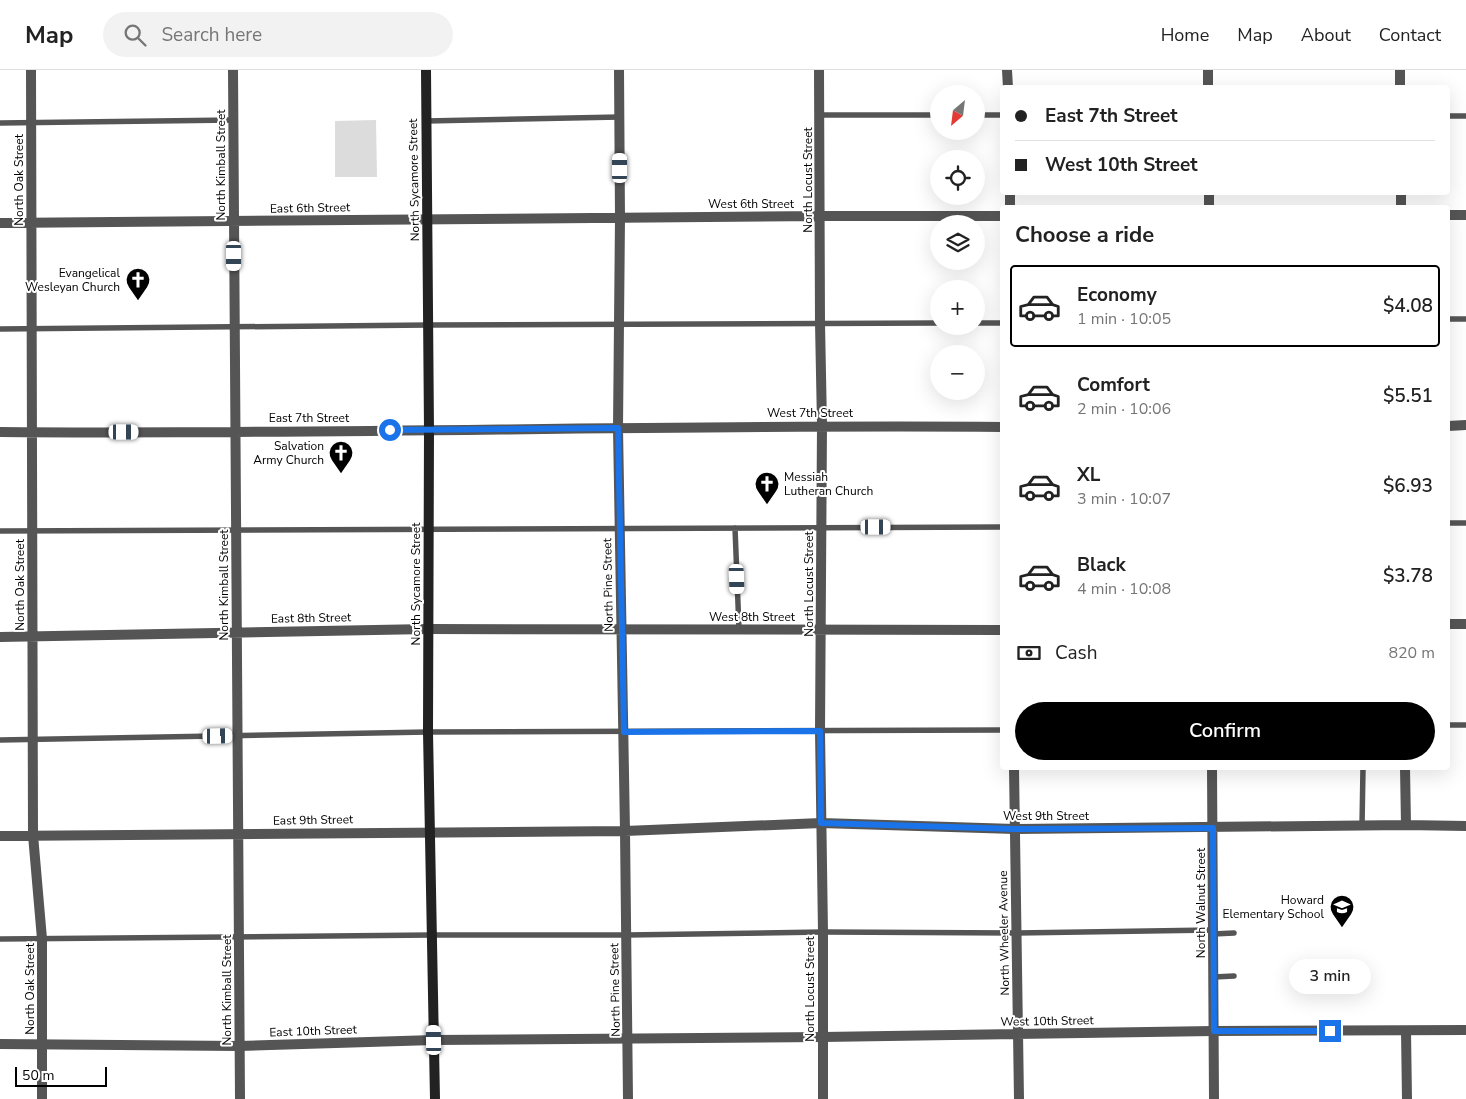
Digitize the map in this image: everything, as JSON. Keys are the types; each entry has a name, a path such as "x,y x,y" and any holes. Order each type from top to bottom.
{"main road":[{"name":"North Sycamore Street","path":"426,70 429,325 428,732 435,1099"}],"street":[{"name":"North Oak Street","path":"31,70 33,835 42,939 42,1099"},
{"name":"North Kimball Street","path":"234,70 240,1099"},
{"name":"North Pine Street","path":"619,70 618,428 628,1099"},
{"name":"North Locust Street","path":"819,70 822,425 820,731 823,1099"},
{"path":"1007,70 1008,85"},
{"path":"1208,70 1208,85"},
{"path":"1400,70 1400,85"},
{"path":"1450,215 1466,215"},
{"name":"West 6th Street","path":"620,218 1000,216"},
{"name":"East 6th Street","path":"0,223 620,218"},
{"name":"West 7th Street","path":"618,428 822,425 1000,427"},
{"path":"1450,426 1466,425"},
{"name":"East 7th Street","path":"0,432 618,428"},
{"path":"1450,624 1466,624"},
{"name":"West 8th Street","path":"621,630 1000,630"},
{"name":"East 8th Street","path":"0,637 236,632 621,630"},
{"name":"North Wheeler Avenue","path":"1014,770 1019,1099"},
{"name":"North Walnut Street","path":"1212,770 1214,1099"},
{"path":"1405,770 1406,825"},
{"name":"West 9th Street","path":"625,830 821,823 1015,829 1466,826"},
{"name":"East 9th Street","path":"0,836 625,830"},
{"name":"West 10th Street","path":"628,1038 1466,1030"},
{"path":"1406,1031 1406,1099"},
{"name":"East 10th Street","path":"0,1044 239,1046 434,1040 628,1038"}],"lane":[{"path":"820,115 930,115"},
{"path":"985,115 1000,116"},
{"path":"1450,116 1466,116"},
{"path":"426,121 620,117"},
{"path":"0,124 234,120"},
{"path":"1450,319 1466,319"},
{"path":"0,330 820,322 930,323"},
{"path":"985,323 1000,323"},
{"path":"1450,523 1466,524"},
{"path":"0,531 1000,527"},
{"path":"735,528 739,630"},
{"path":"1450,725 1466,725"},
{"path":"0,740 428,732 1000,730"},
{"path":"1362,826 1363,770"},
{"path":"0,939 823,932 1234,933"},
{"path":"1214,977 1234,976"}],"shaded area":[{"path":"376,120 377,177 335,177 335,121"}],"place":[{"name":"Evangelical Wesleyan Church","path":"138,301"},
{"name":"Salvation Army Church","path":"341,474"},
{"name":"Messiah Lutheran Church","path":"767,505"},
{"name":"Howard Elementary School","path":"1342,928"}],"route":[{"path":"390,430 618,428 624,732 820,731 821,823 1015,829 1213,828 1214,1031 1330,1031"}]}
